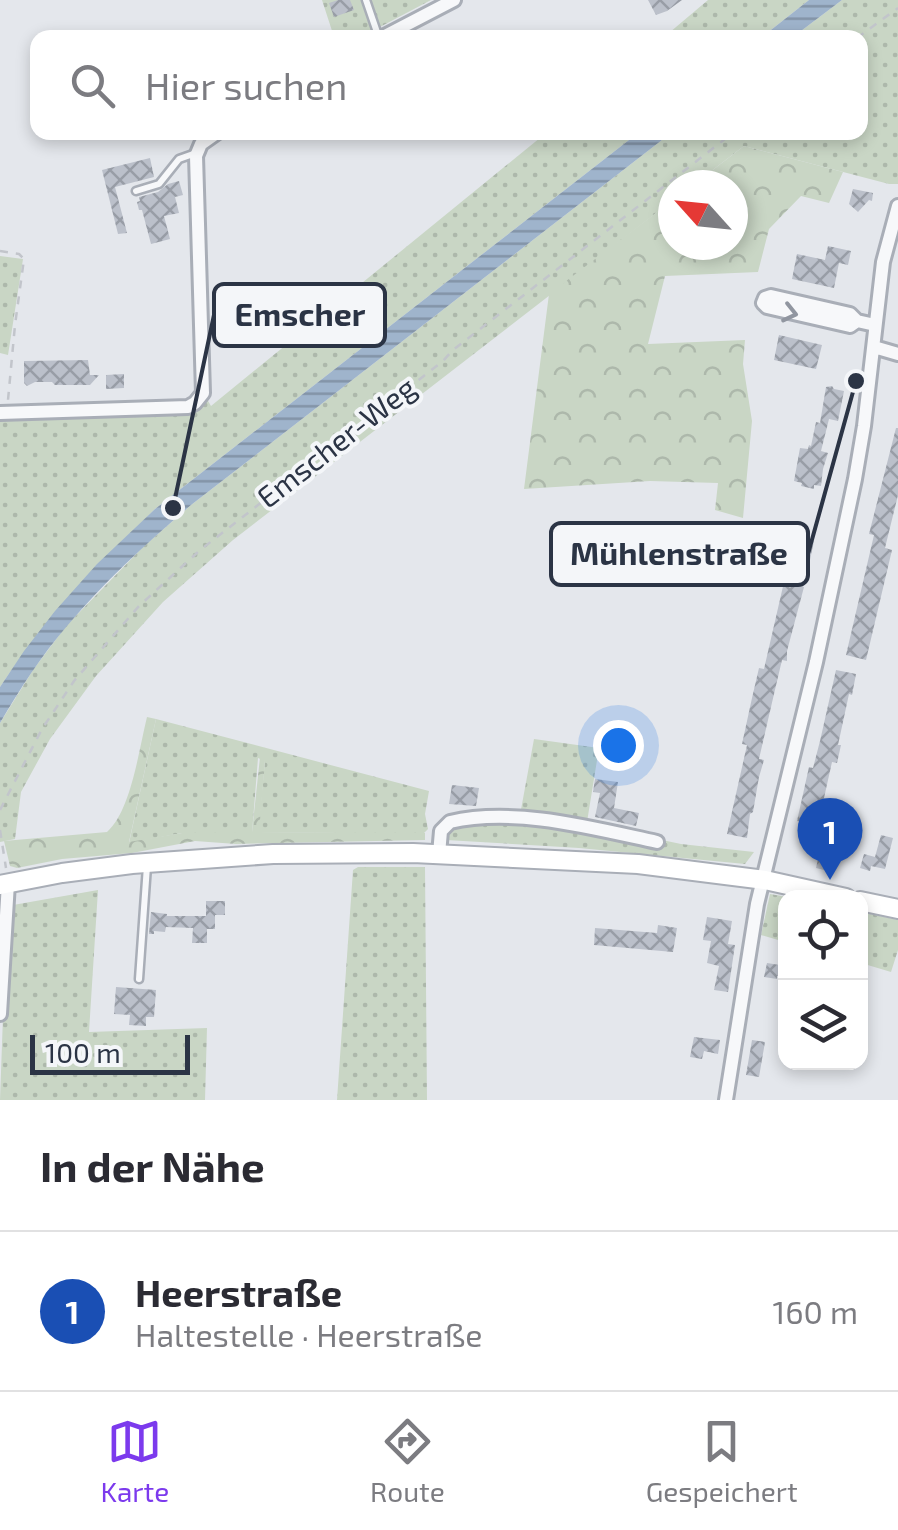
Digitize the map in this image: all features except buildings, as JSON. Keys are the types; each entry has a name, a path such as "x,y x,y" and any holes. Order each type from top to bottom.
{"main road":[{"path":"4,884 147,863 273,854 439,854 638,864 765,880 810,890"},
{"path":"868,903 898,909"}],"street":[{"path":"396,30 454,0"},
{"path":"4,412 195,404 203,393 198,153 207,140"},
{"path":"726,1100 758,904 855,479 882,262 898,206"},
{"path":"857,321 850,326 766,307 764,298 771,296 850,314 857,321 876,325"},
{"path":"874,347 898,354"},
{"path":"439,854 441,832 450,822 491,818 568,824 656,842"},
{"path":"0,1014 4,884"}],"lane":[{"path":"366,0 377,30"},
{"path":"136,191 159,184 179,159 198,153"},
{"path":"139,979 147,863"}],"path":[{"path":"868,30 898,8"},
{"name":"Emscher-Weg","path":"0,810 42,729 74,681 117,628 166,579 724,140"},
{"path":"0,251 19,254 24,259 4,412"},
{"path":"0,830 4,884"}],"green space":[{"path":"322,0 431,0 374,30 332,30"},
{"path":"708,0 809,0 771,30 672,30"},
{"path":"842,0 898,0 898,184 744,146 713,170 658,170 658,212 233,540 163,602 96,676 50,739 21,792 15,839 0,842 0,723 66,626 142,548 191,505 662,140 868,140 868,30 802,30"},
{"path":"537,140 629,140 155,509 72,594 0,687 0,416 187,408 204,394 211,406"},
{"path":"744,146 843,172 829,203 801,196 769,229 758,272 665,276 648,344 745,340 743,364 752,421 743,518 715,510 718,483 650,481 524,489 549,294 658,211 658,260 748,260 748,170 713,170"},
{"path":"0,256 23,259 8,355 0,353"},
{"path":"147,717 156,719 129,842 182,833 252,832 260,757 265,761 259,832 425,833 425,840 236,844 195,841 132,853 10,866 4,841 107,832 128,795"},
{"path":"156,719 429,791 425,814 428,829 423,834 258,832 265,761 258,758 252,833 182,833 129,843"},
{"path":"534,739 599,748 587,822 520,815"},
{"path":"503,821 554,825 656,848 662,840 754,852 745,864 446,840 455,825"},
{"path":"425,867 427,1100 337,1100 353,870"},
{"path":"98,890 89,1032 207,1028 205,1100 0,1100 4,988 13,905"},
{"path":"770,894 778,895 778,940 761,935"},
{"path":"868,914 898,920 898,950 891,972 868,965"}],"water":[{"path":"809,0 842,0 802,30 771,30"},
{"path":"629,140 662,140 175,519 111,578 67,626 0,723 0,687 24,651 97,564 155,509"}],"place":[{"name":"Mühlenstraße","path":"856,381"},
{"name":"Emscher","path":"173,508"},
{"name":"Heerstraße","path":"830,880"}]}
